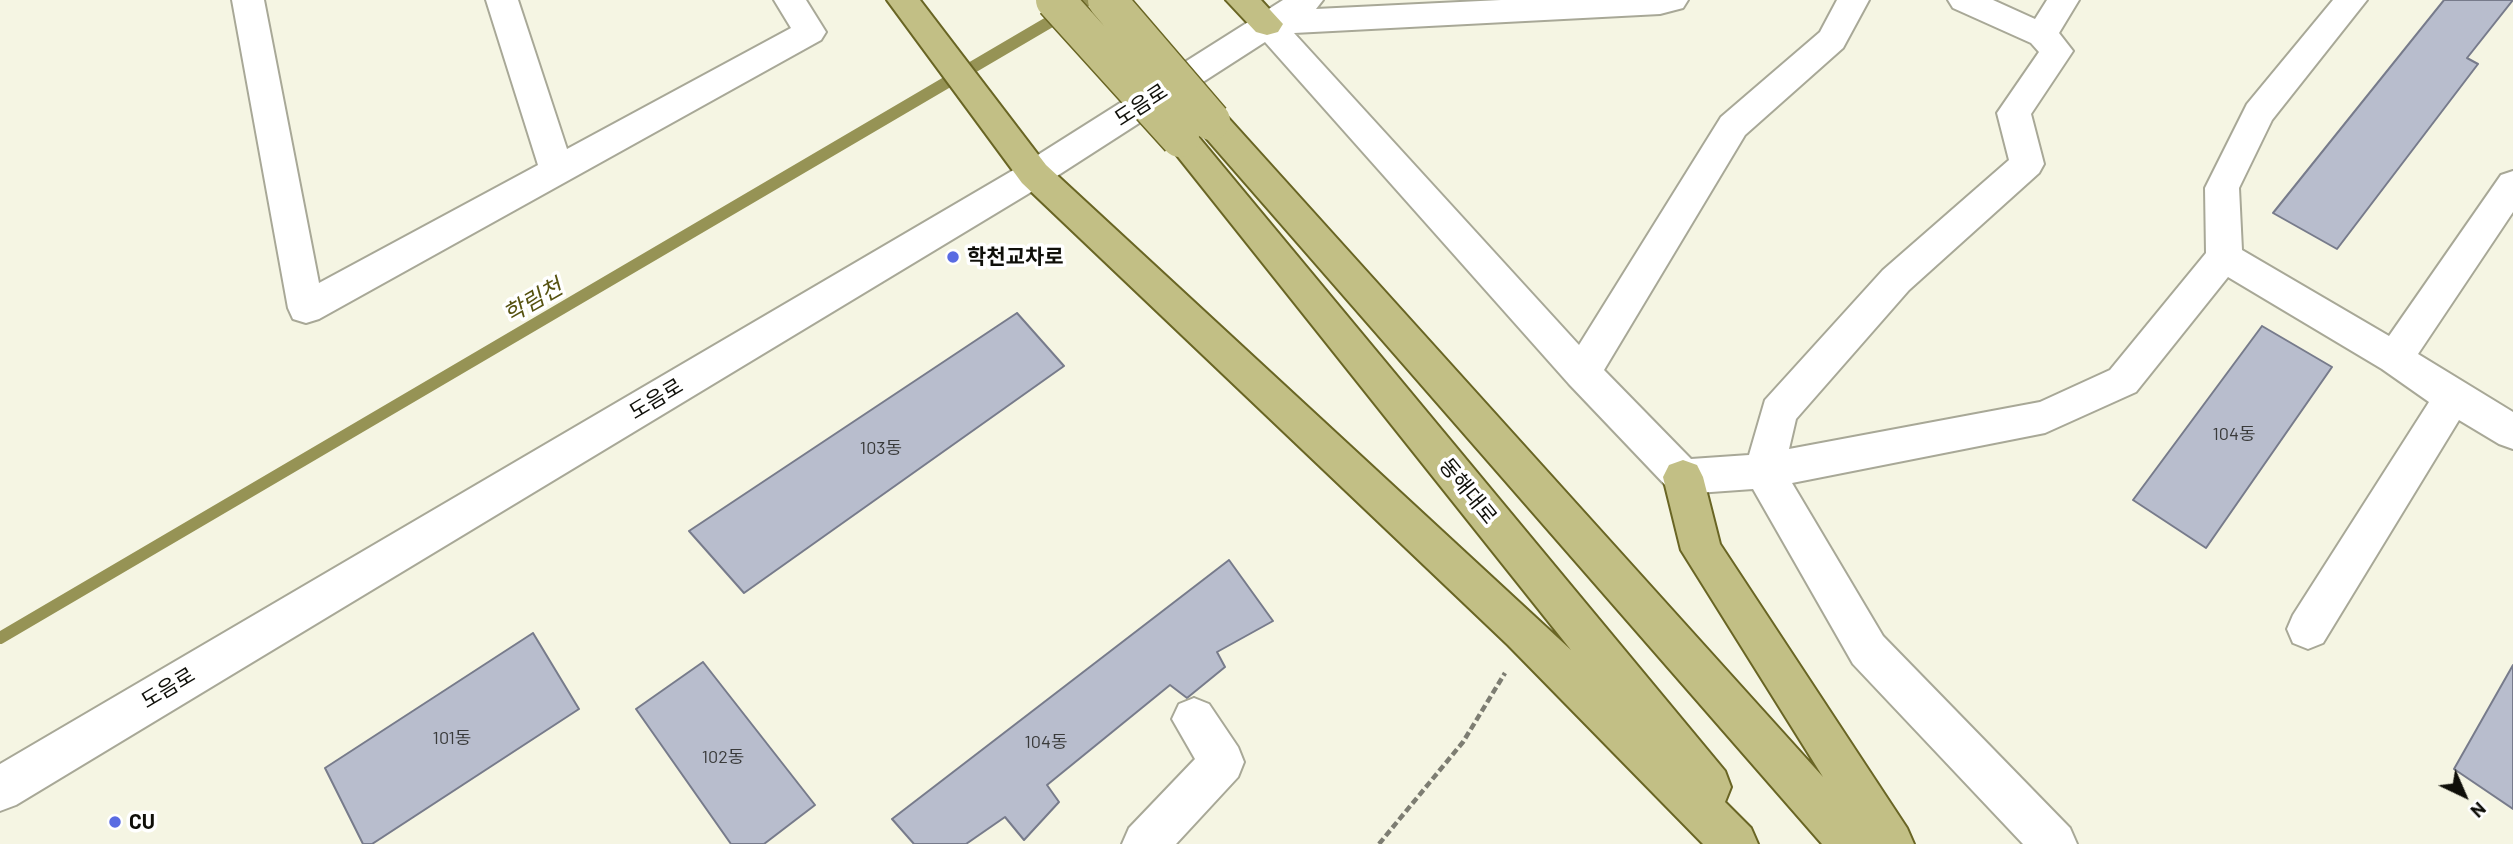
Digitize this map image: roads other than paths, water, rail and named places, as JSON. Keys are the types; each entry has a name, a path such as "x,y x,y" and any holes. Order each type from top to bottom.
{"main road":[{"path":"903,0 1034,174 1523,631 1735,844"},
{"path":"1055,0 1195,129 1852,844"},
{"path":"1107,0 1195,129"},
{"path":"1242,0 1268,24"},
{"name":"동해대로","path":"1195,129 1756,844"},
{"path":"1683,477 1701,550 1891,844"}],"street":[{"path":"248,0 306,308 810,32 790,0"},
{"path":"502,0 557,169"},
{"name":"도음로","path":"0,789 1034,174 1307,0"},
{"path":"1268,24 1660,3 1672,0"},
{"path":"1582,373 1733,125 1832,40 1853,0"},
{"path":"1964,0 2042,35 2057,51 2014,113 2027,164 1896,280 1779,412 1764,471 1868,650 2054,844"},
{"path":"2042,35 2063,0"},
{"path":"1268,24 1582,373 1683,477 1764,471 2045,417 2123,381 2224,257 2222,188 2227,177 2259,113 2351,0"},
{"path":"2395,358 2513,184"},
{"path":"2224,257 2395,358 2453,397 2513,432"},
{"path":"2308,629 2453,397"},
{"path":"1144,844 1222,762 1194,719"}],"waterway":[{"name":"학림천","path":"0,638 1087,0"}],"place":[{"name":"학천교차로","path":"953,257"},
{"name":"CU","path":"115,822"}]}
